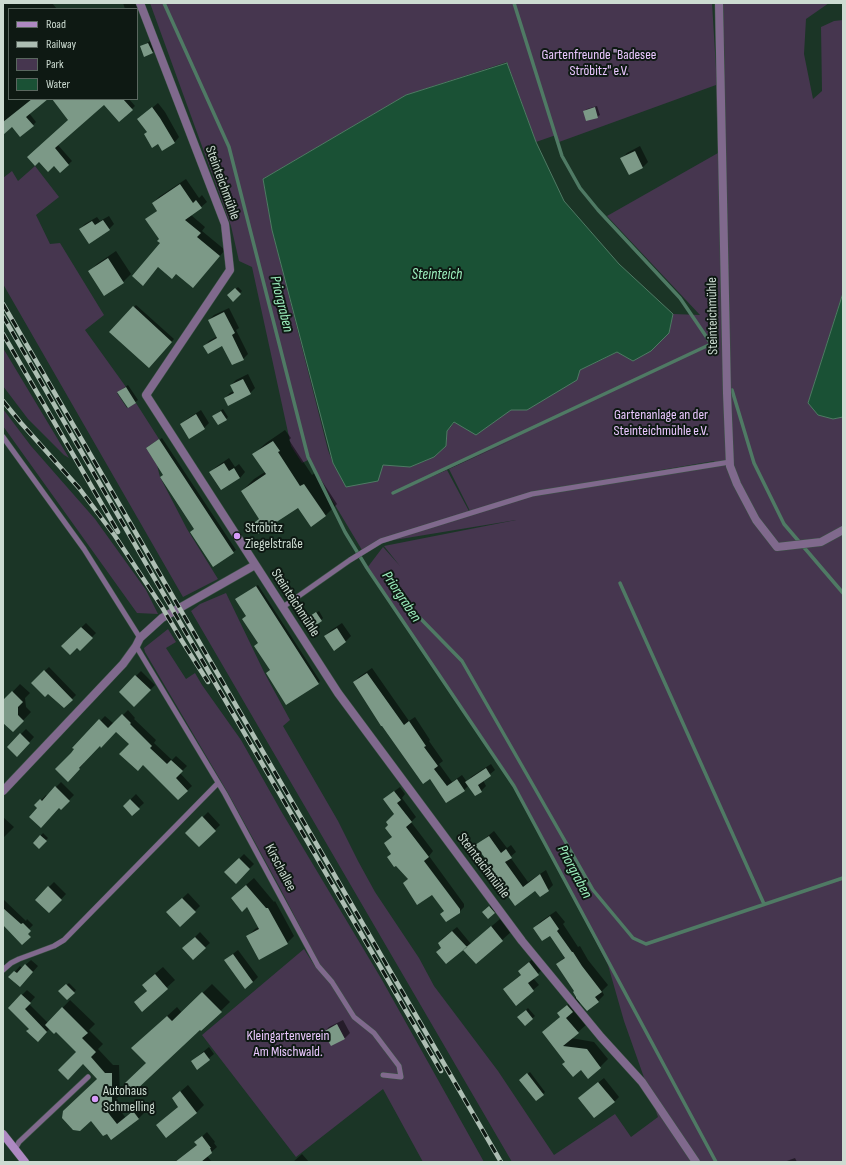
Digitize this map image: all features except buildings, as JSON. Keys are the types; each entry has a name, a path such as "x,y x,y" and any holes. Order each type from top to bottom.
{"main road":[{"path":"3,1134 25,1162"}],"street":[{"name":"Steinteichmühle","path":"140,3 225,224 230,270 146,395 338,693 522,941 601,1037 642,1082 696,1162"},
{"name":"Steinteichmühle","path":"720,3 727,393 730,466 737,484 756,520 777,547 821,542 843,530"},
{"path":"3,791 123,664 140,638 162,618 255,565"}],"lane":[{"path":"3,437 84,549 140,638"},
{"path":"283,607 380,541 532,494 730,462"},
{"name":"Kirschallee","path":"136,646 218,783 318,966 332,982 354,1017 374,1033 399,1066 401,1077 383,1075"},
{"path":"3,970 15,961 54,946 64,940 218,783"},
{"path":"15,1149 19,1142 88,1077"}],"green space":[{"path":"150,3 712,3 717,85 725,78 723,3 829,3 806,19 804,54 813,99 822,91 821,27 834,21 843,20 843,292 808,403 833,419 843,417 843,1162 512,1162 191,611 200,604 226,593 264,672 290,720 283,726 338,821 375,892 419,958 434,986 498,1071 554,1155 615,1114 631,1137 658,1117 624,1021 608,965 515,785 367,568 383,547 400,566 384,546 516,520 382,542 381,538 362,550 308,460 302,463 291,446 252,267 239,261 231,226","holes":["507,62 536,142 556,135 559,142 716,85 718,153 607,216 700,315 673,314 669,333 633,361 618,352 580,370 527,410 511,410 455,422 447,431 446,446 434,457 410,467 382,464 346,487 328,450 272,230 263,179 406,95","521,436 449,469 470,511 532,492 714,461 716,465 534,495 470,513 447,470 410,486"]},
{"path":"35,166 59,197 36,215 50,244 60,243 104,315 85,330 126,387 117,393 127,408 136,403 159,439 146,448 157,465 160,477 187,529 218,579 183,597 3,284 3,178 12,171 18,181"},
{"path":"3,348 69,458 64,455 28,419 3,386"},
{"path":"3,409 31,446 95,519 146,590 158,614 137,613 3,426"},
{"name":"Kleingartenverein Am Mischwald.","path":"168,629 176,642 166,648 186,679 195,673 241,740 281,811 382,980 484,1162 423,1162 383,1089 296,1157 202,1035 304,949 316,968 306,938 280,888 228,793 145,652 144,648"}],"water":[{"name":"Steinteich","path":"507,63 536,142 564,201 619,264 673,314 669,333 651,351 633,361 617,352 580,370 577,380 527,410 511,410 476,435 454,422 447,431 446,446 434,457 410,467 383,465 378,481 346,487 333,463 272,230 263,179 406,95"},
{"path":"843,293 843,417 833,419 818,415 808,403"}],"waterway":[{"name":"Priorgraben","path":"164,3 229,147 308,457 345,532 367,568 514,786 716,1162"},
{"path":"514,3 562,156 580,188 598,210 680,298 716,351"},
{"path":"393,493 711,344"},
{"path":"732,390 754,463 784,524 843,593"},
{"path":"620,583 764,904"},
{"path":"419,617 462,661 593,890 633,938 646,944 843,878"}],"railway":[{"path":"3,304 501,1162"},
{"path":"3,316 441,1071"},
{"path":"3,334 118,532"},
{"path":"3,401 79,488 115,536 162,607 208,682"}],"place":[{"name":"Ströbitz Ziegelstraße","path":"237,536"},
{"name":"Autohaus Schmelling","path":"95,1099"}],"park label":[{"name":"Gartenfreunde \"Badesee Ströbitz\" e.V.","path":"599,64"},
{"name":"Gartenanlage an der Steinteichmühle e.V.","path":"661,424"}]}
